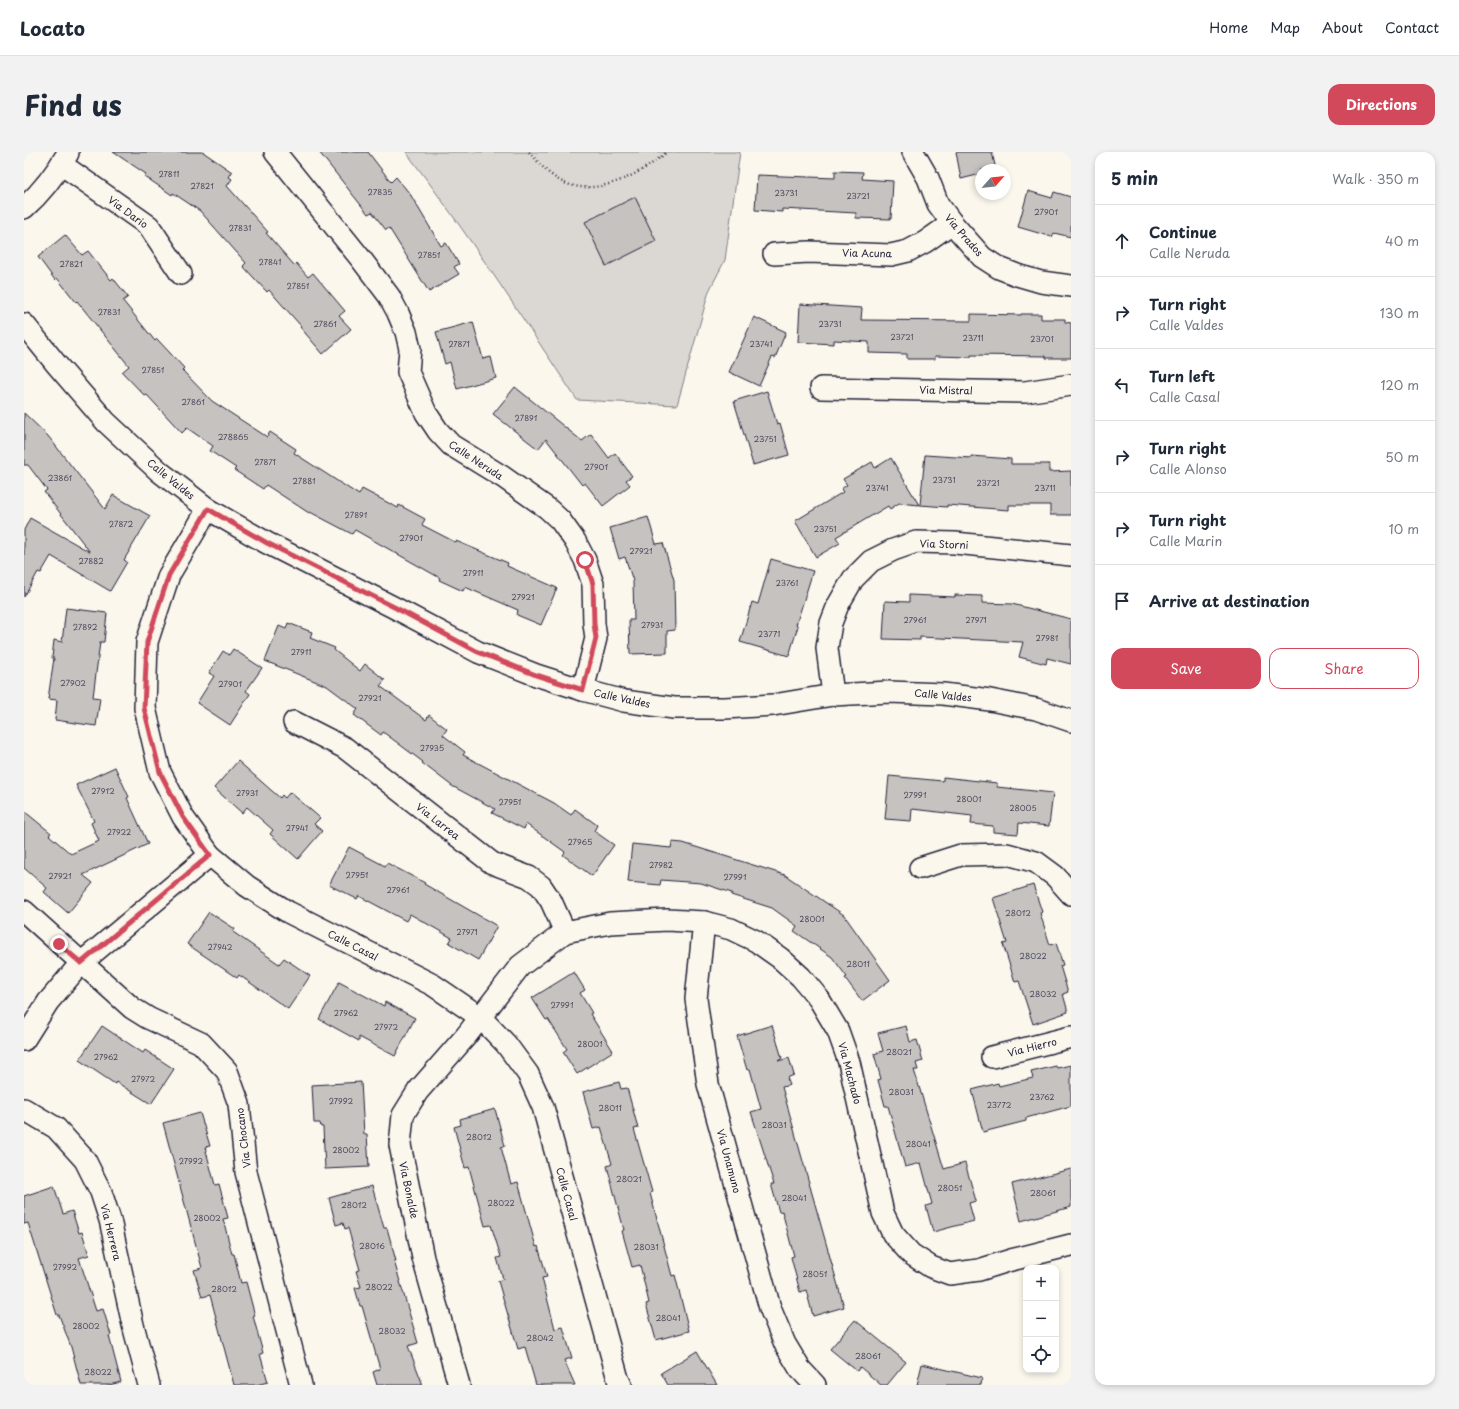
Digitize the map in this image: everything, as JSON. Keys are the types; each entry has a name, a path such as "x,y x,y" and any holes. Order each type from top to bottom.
{"street":[{"name":"Calle Neruda","path":"275,152 389,296 406,332 410,349 408,372 426,413 438,431 451,445 503,477 547,508 560,520 575,541 585,560 593,584 594,624 596,638 583,690"},
{"name":"Via Prados","path":"913,152 928,178 938,204 952,223 982,257 999,268 1017,275 1041,282 1071,286"},
{"path":"24,208 40,194 65,158"},
{"name":"Via Dario","path":"65,158 149,226 181,274"},
{"name":"Via Acuna","path":"774,254 809,252 891,254 908,251 925,242 952,223"},
{"name":"Calle Valdes","path":"24,324 106,422 160,472 208,509 267,543 396,608 478,652 536,675 624,701 674,708 725,708 774,705 833,694 889,692 943,694 990,700 1036,709 1071,721"},
{"name":"Via Mistral","path":"821,388 1025,392 1071,385"},
{"name":"Calle Casal","path":"208,509 169,575 147,642 144,708 160,772 183,817 210,855 247,886 288,912 433,985 480,1016 506,1044 528,1074 543,1107 618,1379 621,1385"},
{"name":"Via Storni","path":"833,694 827,648 831,623 838,605 853,580 871,561 893,550 916,542 955,543 1071,555"},
{"name":"Via Larrea","path":"294,722 345,748 492,863 529,877 541,886 551,901 565,932"},
{"path":"920,868 961,855 1008,854 1036,862 1055,876 1071,894"},
{"path":"24,1040 48,1002 81,963 210,855"},
{"name":"Via Chocano","path":"24,911 132,1008 148,1018 201,1042 227,1071 239,1104 246,1172 301,1385"},
{"name":"Via Machado","path":"480,1016 520,966 565,932 610,923 667,920 704,922 731,929 756,941 780,958 802,977 819,999 838,1031 849,1062 883,1213 893,1234 911,1254 931,1267 950,1274 979,1270 1011,1260 1071,1245"},
{"name":"Via Unamuno","path":"704,922 696,1000 708,1084 770,1308 785,1344 800,1369 815,1385"},
{"name":"Via Bonalde","path":"459,1385 424,1258 400,1145 403,1115 418,1091 466,1036 480,1016"},
{"name":"Via Hierro","path":"992,1057 1071,1037"},
{"name":"Via Herrera","path":"24,1109 56,1128 85,1160 101,1192 110,1220 133,1325 149,1385"}],"path":[{"path":"529,152 553,176 562,182 579,187 593,187 619,180 639,171 666,152"}],"shaded area":[{"path":"406,152 740,152 725,260 709,291 677,405 577,400 472,243"}],"building":[{"path":"113,152 203,152 232,172 229,177 232,179 227,186 268,232 266,233 294,265 296,263 308,277 313,273 345,311 339,316 351,329 323,354 300,327 301,326 269,290 267,292 243,266 246,263 200,211 173,193 172,195 144,176 146,174"},
{"path":"319,152 368,152 391,182 396,177 410,194 441,246 446,243 459,264 454,267 459,274 429,292 389,228 386,230 372,212 368,214"},
{"path":"956,152 992,152 995,164 975,164 975,176 961,179"},
{"path":"835,171 863,172 862,179 893,181 891,219 856,218 856,213 782,209 782,212 755,210 757,175 835,178"},
{"path":"1028,191 1052,198 1054,192 1071,197 1071,237 1054,233 1052,237 1018,227"},
{"path":"635,197 656,241 606,266 585,222"},
{"path":"65,235 82,255 88,251 111,280 113,278 128,297 123,301 155,341 157,339 184,368 182,370 212,401 267,437 270,432 296,449 294,453 359,495 362,489 398,508 399,505 425,519 422,525 455,542 456,541 508,563 507,566 557,588 541,625 517,615 518,610 465,587 463,591 439,580 440,578 355,530 352,534 310,512 309,513 266,485 263,489 234,470 236,468 210,451 213,446 187,428 182,433 147,395 145,396 122,372 129,366 77,301 76,302 57,278 55,280 38,257"},
{"path":"800,304 862,308 861,320 971,321 971,314 1041,314 1041,319 1065,319 1065,322 1071,323 1071,358 1046,358 1046,356 971,355 971,357 935,356 935,359 907,359 907,354 869,353 869,342 834,340 834,344 798,342"},
{"path":"754,317 786,332 775,358 772,357 759,386 729,372"},
{"path":"473,322 483,359 491,357 496,378 457,389 450,362 445,364 436,332"},
{"path":"515,387 582,441 591,434 609,458 615,453 632,476 626,480 630,485 603,506 585,483 582,485 546,439 538,449 493,414"},
{"path":"767,391 777,424 780,423 789,455 753,465 734,401"},
{"path":"24,413 48,436 105,509 113,495 150,516 124,560 127,562 110,591 51,556 41,573 38,572 24,597 24,530 30,518 90,552 44,492 47,490 28,465 24,465"},
{"path":"925,455 1011,459 1011,464 1049,464 1049,472 1071,471 1071,515 1050,515 1050,505 1009,505 1009,510 947,505 947,507 920,505"},
{"path":"891,458 919,505 899,503 890,509 888,506 836,537 840,543 816,557 795,521 843,492 841,489 847,485 843,479 872,462 875,468"},
{"path":"648,517 656,544 663,543 674,580 675,630 667,631 667,653 630,654 629,620 634,620 633,581 625,557 619,559 610,528"},
{"path":"771,559 813,571 796,625 798,626 789,656 740,642 752,602 758,604"},
{"path":"909,595 955,597 955,595 982,596 982,603 1012,604 1071,619 1071,664 1047,658 1046,664 1019,657 1023,642 920,637 920,640 883,639 885,601 909,602"},
{"path":"66,608 107,613 104,642 100,642 93,697 100,698 96,726 55,720 57,700 48,699 54,658 52,658 54,640 62,642"},
{"path":"288,623 312,632 310,638 335,648 334,650 360,671 365,664 385,680 380,686 426,720 429,715 447,729 443,735 465,752 463,755 554,803 571,815 575,809 597,825 594,831 614,845 592,876 563,855 565,852 526,824 524,829 492,813 495,809 452,786 383,732 381,735 354,715 358,709 327,686 265,661 279,626 286,629"},
{"path":"233,649 262,668 246,691 250,694 230,725 197,703 214,676 209,673 223,651 229,655"},
{"path":"238,761 280,798 282,795 285,798 290,792 320,818 314,824 322,831 298,859 270,834 273,830 247,807 242,813 214,788"},
{"path":"115,767 148,844 83,875 93,883 68,913 44,892 47,888 24,868 24,811 51,833 49,835 71,854 99,841 91,823 94,821 76,785"},
{"path":"889,776 943,781 943,777 997,783 997,787 1053,793 1049,826 1019,823 1018,834 993,832 993,826 971,824 972,816 912,809 911,821 885,819"},
{"path":"672,842 683,843 785,875 844,915 890,980 862,1001 832,957 794,931 797,926 772,908 731,895 732,893 701,883 661,880 660,885 628,882 632,844 671,848"},
{"path":"349,847 385,866 387,863 425,883 424,884 497,926 478,960 449,943 452,938 410,914 406,921 359,896 357,899 329,885"},
{"path":"1033,885 1042,912 1040,913 1050,945 1056,943 1063,965 1060,966 1068,992 1063,994 1068,1012 1033,1024 1019,981 1015,982 1003,944 1007,943 993,898"},
{"path":"209,912 235,929 233,932 279,964 284,958 310,976 288,1009 239,975 237,978 187,944"},
{"path":"574,972 585,990 580,993 592,1013 590,1014 613,1051 577,1074 563,1052 567,1049 548,1019 546,1020 532,998"},
{"path":"339,982 384,1006 385,1002 415,1018 395,1056 359,1037 359,1041 319,1019"},
{"path":"772,1025 782,1058 778,1061 789,1058 794,1075 787,1078 790,1085 782,1087 844,1307 813,1316 806,1290 800,1292 791,1257 794,1256 782,1211 779,1212 771,1184 774,1184 751,1112 761,1109 750,1069 747,1070 737,1036"},
{"path":"102,1026 143,1053 145,1050 174,1069 151,1104 116,1082 115,1084 79,1060"},
{"path":"906,1026 910,1042 917,1040 923,1061 916,1063 918,1070 914,1070 944,1169 965,1163 976,1201 969,1203 974,1221 933,1232 926,1206 932,1204 921,1163 905,1167 888,1106 885,1106 878,1080 881,1079 874,1054 883,1051 878,1033"},
{"path":"1071,1065 1071,1106 1026,1118 1026,1121 983,1132 972,1090 998,1083 999,1086 1033,1078 1031,1072 1056,1066 1057,1068"},
{"path":"361,1082 364,1134 367,1134 369,1167 325,1169 323,1127 321,1127 320,1123 314,1123 312,1085"},
{"path":"619,1082 621,1089 627,1088 638,1128 634,1129 652,1192 650,1193 672,1276 675,1275 689,1331 656,1340 646,1304 649,1303 640,1265 632,1267 622,1231 624,1230 607,1166 612,1164 601,1127 593,1129 583,1092"},
{"path":"495,1109 505,1146 501,1147 511,1184 518,1182 536,1247 538,1246 547,1277 542,1278 555,1329 563,1327 572,1358 564,1360 575,1385 536,1385 525,1347 518,1349 498,1281 503,1279 497,1258 501,1257 491,1225 485,1226 469,1167 465,1168 454,1127 461,1125 460,1119"},
{"path":"200,1113 210,1146 205,1147 215,1185 219,1184 228,1218 223,1219 232,1254 234,1254 241,1283 246,1282 263,1353 260,1354 268,1382 256,1385 234,1385 210,1295 202,1297 194,1270 202,1268 163,1123"},
{"path":"1071,1169 1071,1207 1021,1221 1012,1184"},
{"path":"54,1186 63,1214 72,1211 79,1233 82,1232 89,1255 79,1258 96,1311 103,1309 111,1335 109,1336 121,1382 109,1385 81,1385 71,1347 59,1315 57,1315 28,1223 24,1224 24,1196"},
{"path":"372,1186 384,1228 387,1228 396,1261 394,1261 418,1343 408,1346 423,1385 377,1385 373,1372 380,1369 362,1306 360,1306 355,1288 361,1287 356,1271 360,1270 348,1228 345,1229 343,1223 336,1225 329,1198"},
{"path":"855,1320 906,1362 887,1385 881,1385 860,1367 857,1371 830,1349"},
{"path":"697,1351 717,1385 668,1385 661,1373"},
{"path":"922,1364 982,1378 981,1385 917,1385"}],"route":[{"path":"59,944 81,963 210,855 183,817 160,772 144,708 147,642 169,575 208,509 267,543 396,608 478,652 536,675 583,690 596,638 594,624 593,584 585,560"}]}
